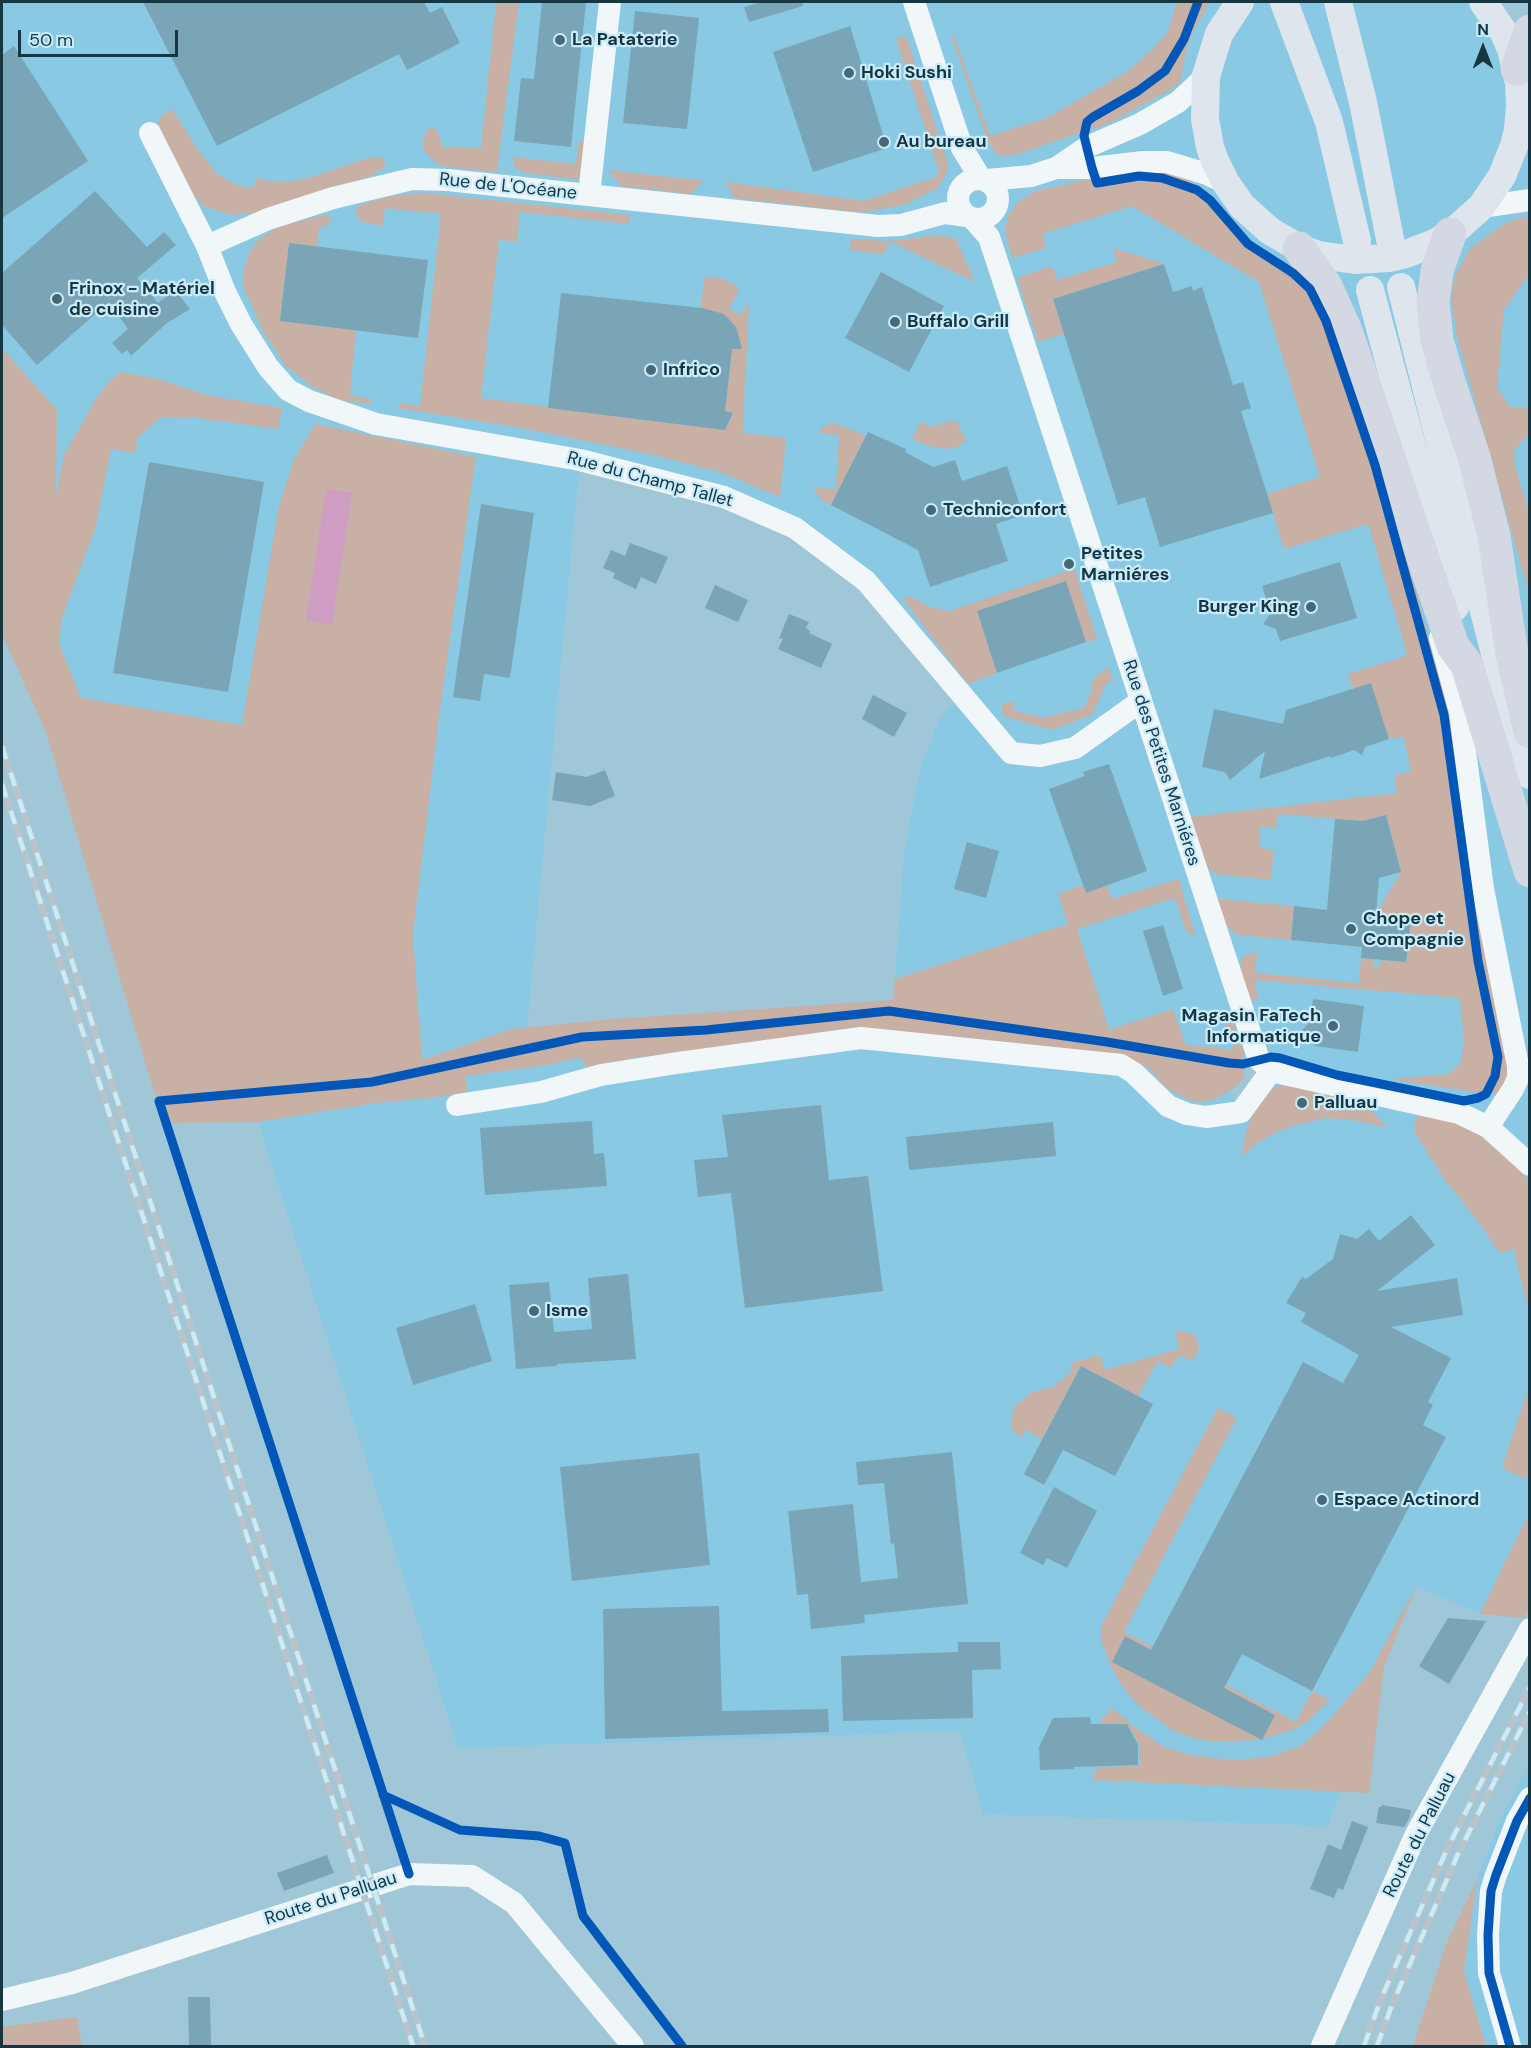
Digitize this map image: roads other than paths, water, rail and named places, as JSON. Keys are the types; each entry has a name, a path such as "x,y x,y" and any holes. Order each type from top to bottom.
{"highway":[{"path":"1517,69 1530,31"},
{"path":"1450,234 1437,271 1433,302 1437,340 1474,457 1494,536 1512,654 1530,732"},
{"path":"1299,248 1326,286 1342,320 1453,646 1467,665 1530,871"}],"main road":[{"path":"1240,2 1219,34 1206,76 1204,104 1207,133 1215,161 1226,183 1242,206 1256,219 1270,231 1299,248 1318,255 1373,260 1407,254 1450,234 1481,207 1498,183 1509,161 1525,114 1517,69 1503,31 1483,2"},
{"path":"1284,2 1329,123 1357,241"},
{"path":"1338,2 1363,102 1390,239"},
{"path":"1401,287 1515,726 1530,775"},
{"path":"1371,290 1464,640 1467,665"}],"street":[{"path":"589,195 610,2"},
{"name":"Rue des Petites Marniéres","path":"914,2 962,148 974,201 989,237 1259,1060 1271,1071"},
{"path":"1056,168 1087,147 1140,124 1178,102 1206,76"},
{"path":"150,133 207,246"},
{"path":"1056,168 1092,168 1143,162 1167,162 1207,174 1226,183"},
{"name":"Rue de L'Océane","path":"207,246 268,219 333,198 412,179 448,180 878,226 901,225 974,201 1031,176 1056,168"},
{"path":"1481,207 1530,200"},
{"name":"Rue du Champ Tallet","path":"207,246 225,292 241,324 268,368 288,390 309,401 376,424 580,460 724,497 795,528 866,581 1011,753 1040,756 1075,748 1141,701"},
{"path":"1464,533 1485,501"},
{"path":"1407,508 1422,579 1460,712 1483,889 1518,1066 1518,1077 1513,1089 1488,1127"},
{"path":"457,1105 541,1092 601,1075 861,1038 1121,1065 1134,1073 1168,1106 1187,1114 1206,1117 1241,1112 1271,1071 1399,1106 1459,1113 1488,1127 1530,1165"},
{"name":"Route du Palluau","path":"1322,2046 1416,1834 1530,1629"},
{"path":"1510,2046 1489,1973 1488,1935 1491,1891 1517,1821 1530,1798"},
{"name":"Route du Palluau","path":"2,2000 72,1983 409,1874 472,1876 514,1903 633,2046"}],"railway":[{"path":"2,746 425,2046"},
{"path":"2,784 413,2046"},
{"path":"1364,2046 1381,1999 1448,1847 1530,1687"},
{"path":"1377,2046 1392,2005 1459,1852 1530,1711"}],"place":[{"name":"La Pataterie","path":"560,40"},
{"name":"Hoki Sushi","path":"849,73"},
{"name":"Au bureau","path":"884,142"},
{"name":"Frinox - Matériel de cuisine","path":"57,299"},
{"name":"Buffalo Grill","path":"895,322"},
{"name":"Infrico","path":"651,370"},
{"name":"Techniconfort","path":"931,510"},
{"name":"Petites Marniéres","path":"1069,564"},
{"name":"Burger King","path":"1311,607"},
{"name":"Chope et Compagnie","path":"1351,929"},
{"name":"Magasin FaTech Informatique","path":"1333,1026"},
{"name":"Palluau","path":"1302,1103"},
{"name":"Isme","path":"534,1311"},
{"name":"Espace Actinord","path":"1322,1500"}]}
